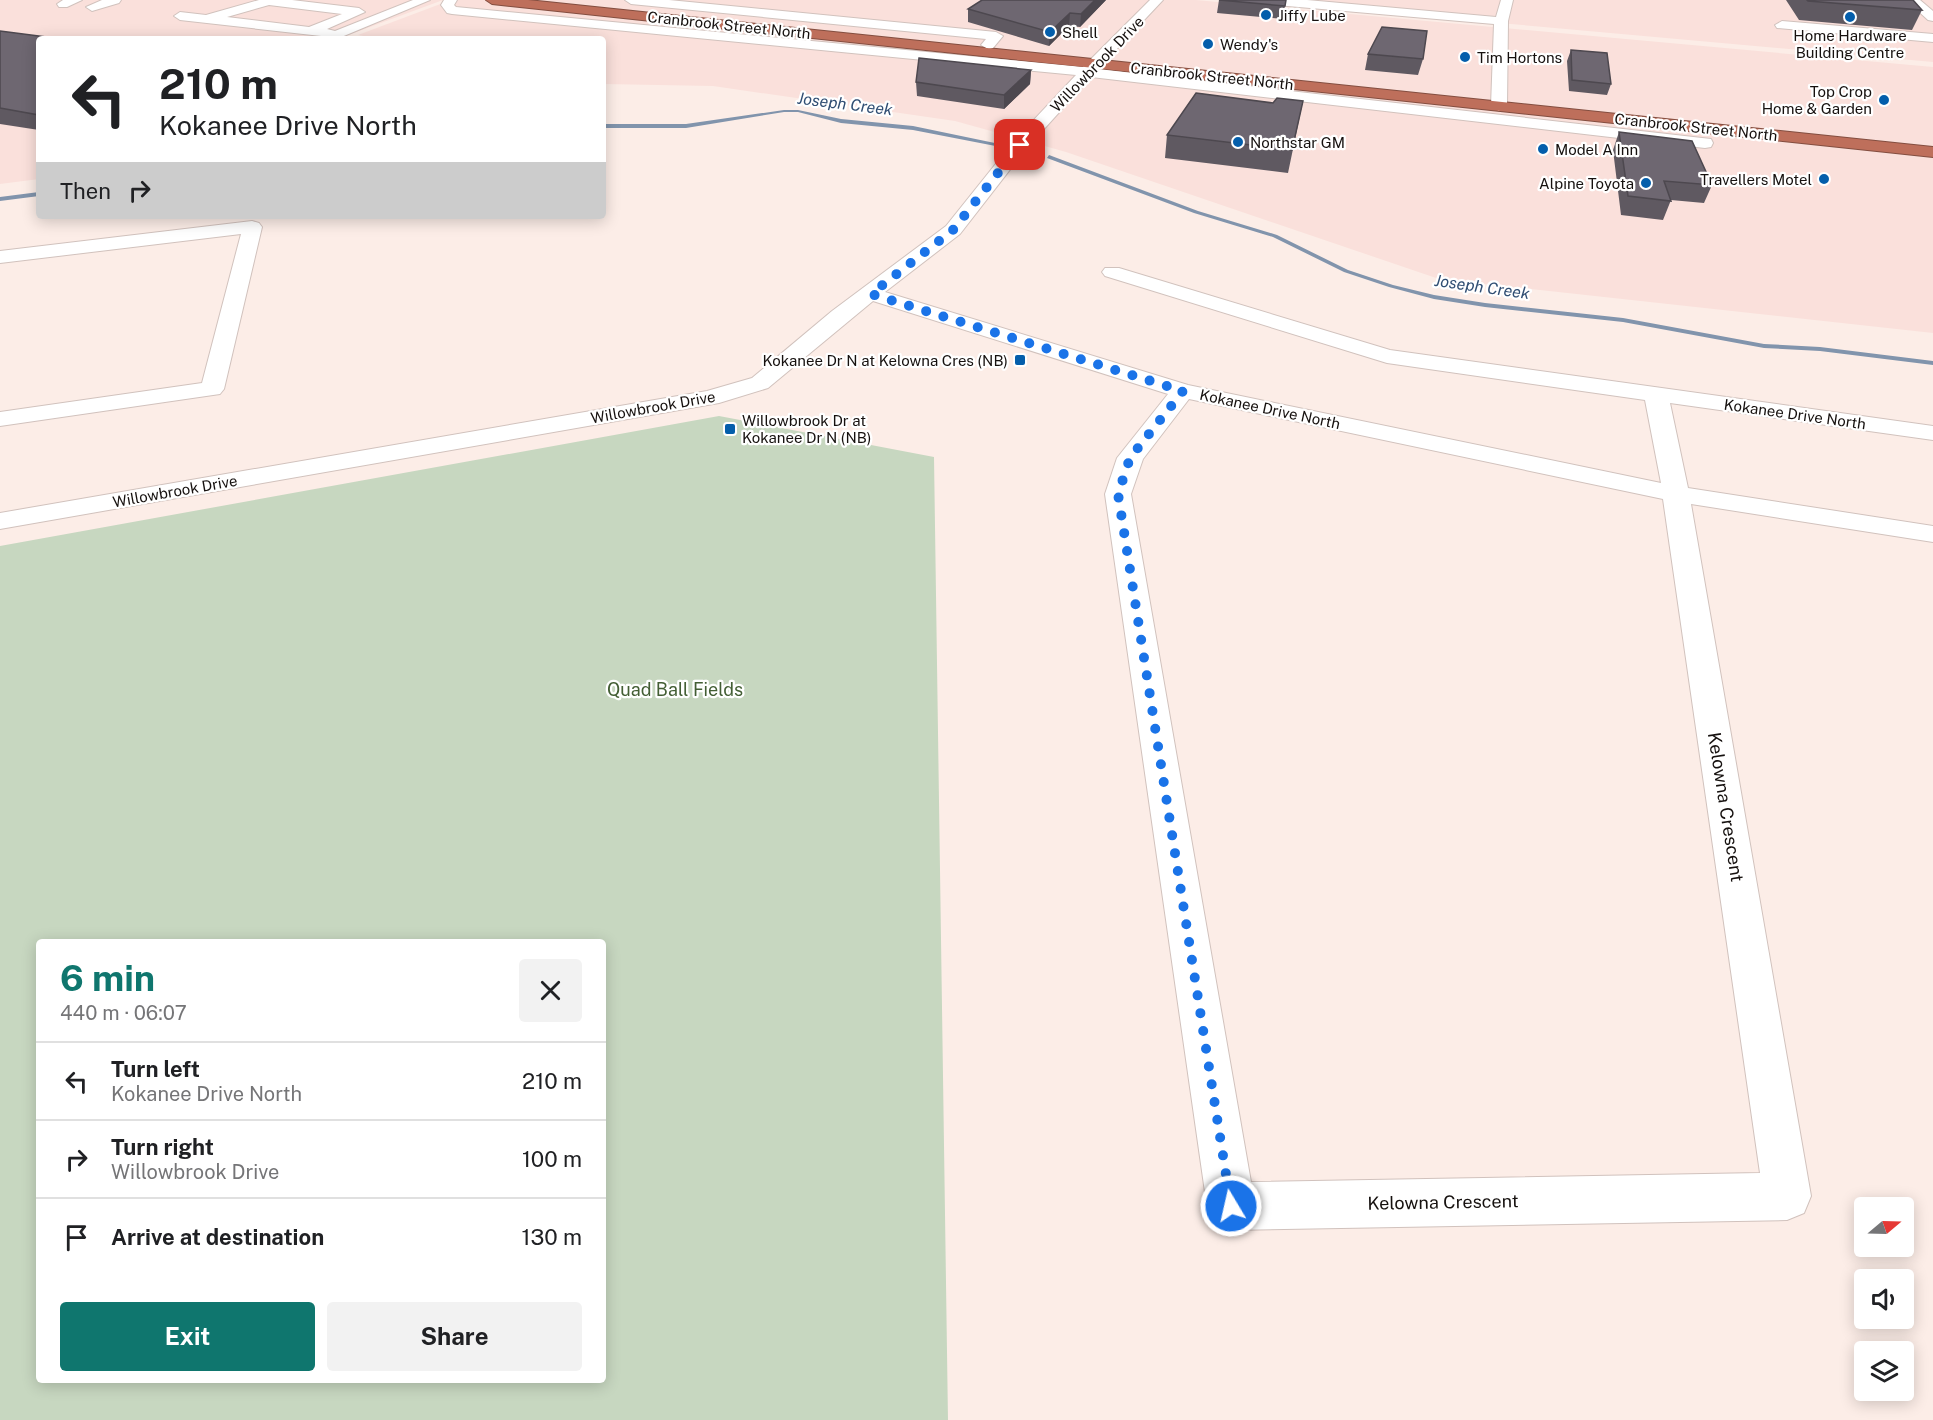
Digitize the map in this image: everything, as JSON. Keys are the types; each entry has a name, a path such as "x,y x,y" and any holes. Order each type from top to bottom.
{"highway":[{"name":"Cranbrook Street North","path":"492,0 1094,64 1933,143"},
{"name":"Cranbrook Street North","path":"538,0 619,9 753,16 988,45 1094,64"},
{"name":"Cranbrook Street North","path":"1499,102 1933,152"}],"street":[{"path":"63,4 76,0"},
{"path":"92,7 115,0"},
{"path":"334,36 424,0"},
{"path":"451,0 447,6 452,10 1094,64 1705,143"},
{"path":"619,9 633,0 753,16"},
{"name":"Willowbrook Drive","path":"0,521 711,398 760,384 840,316 953,230 1020,145 1094,64 1157,0"},
{"path":"1265,0 1502,21"},
{"path":"1912,0 1933,17"},
{"path":"207,19 269,1 359,12 309,31"},
{"path":"1499,102 1502,21 1507,1"},
{"path":"203,4 176,14 309,31 328,36"},
{"path":"1782,25 1933,38"},
{"path":"0,257 252,227 212,388 0,419"},
{"name":"Kokanee Drive North","path":"1113,272 1387,356 1933,434"},
{"name":"Kokanee Drive North","path":"871,294 1183,391 1676,494 1933,534"},
{"name":"Kelowna Crescent","path":"1183,391 1130,458 1118,494 1231,1206 1787,1196 1676,494"},
{"path":"1656,395 1676,494"}],"shaded area":[{"path":"0,0 443,0 346,36 36,36 36,179 0,184"},
{"path":"451,0 1196,0 1933,67 1933,333 1439,279 1066,152 955,121 713,86 606,84 606,36 358,35"},
{"path":"1238,0 1933,0 1933,62 1511,24"}],"green space":[{"name":"Quad Ball Fields","path":"719,416 934,457 948,1420 0,1420 0,546"}],"building":[{"path":"982,0 1095,0 1081,14 1070,13 1050,32 968,9"},
{"path":"1219,0 1286,0 1285,6"},
{"path":"1913,0 1922,10 1808,1"},
{"path":"1382,27 1427,31 1423,59 1368,54"},
{"path":"0,31 39,36 36,36 36,114 0,108"},
{"path":"1571,50 1607,53 1611,84 1572,80"},
{"path":"919,58 1031,70 1004,95 916,82"},
{"path":"1196,93 1273,103 1277,98 1303,101 1292,150 1167,135"},
{"path":"1619,132 1692,141 1712,185 1664,181 1671,201 1628,196"}],"waterway":[{"name":"Joseph Creek","path":"606,126 686,126 784,111 798,111 841,121 913,128 1011,147"},
{"name":"Joseph Creek","path":"1049,157 1196,212 1275,236 1346,271 1434,297 1623,320 1764,346 1820,349 1933,363"},
{"name":"Joseph Creek","path":"0,199 36,194"}],"place":[{"name":"Jiffy Lube","path":"1266,15"},
{"name":"Home Hardware Building Centre","path":"1850,17"},
{"name":"Shell","path":"1050,32"},
{"name":"Wendy's","path":"1208,44"},
{"name":"Tim Hortons","path":"1465,57"},
{"name":"Top Crop Home & Garden","path":"1884,100"},
{"name":"Northstar GM","path":"1238,142"},
{"name":"Model A Inn","path":"1543,149"},
{"name":"Travellers Motel","path":"1824,179"},
{"name":"Alpine Toyota","path":"1646,183"},
{"name":"Kokanee Dr N at Kelowna Cres (NB)","path":"1020,360"},
{"name":"Willowbrook Dr at Kokanee Dr N (NB)","path":"730,429"}],"route":[{"path":"1020,145 953,230 871,294 1183,391 1130,458 1118,494 1231,1206"}]}
